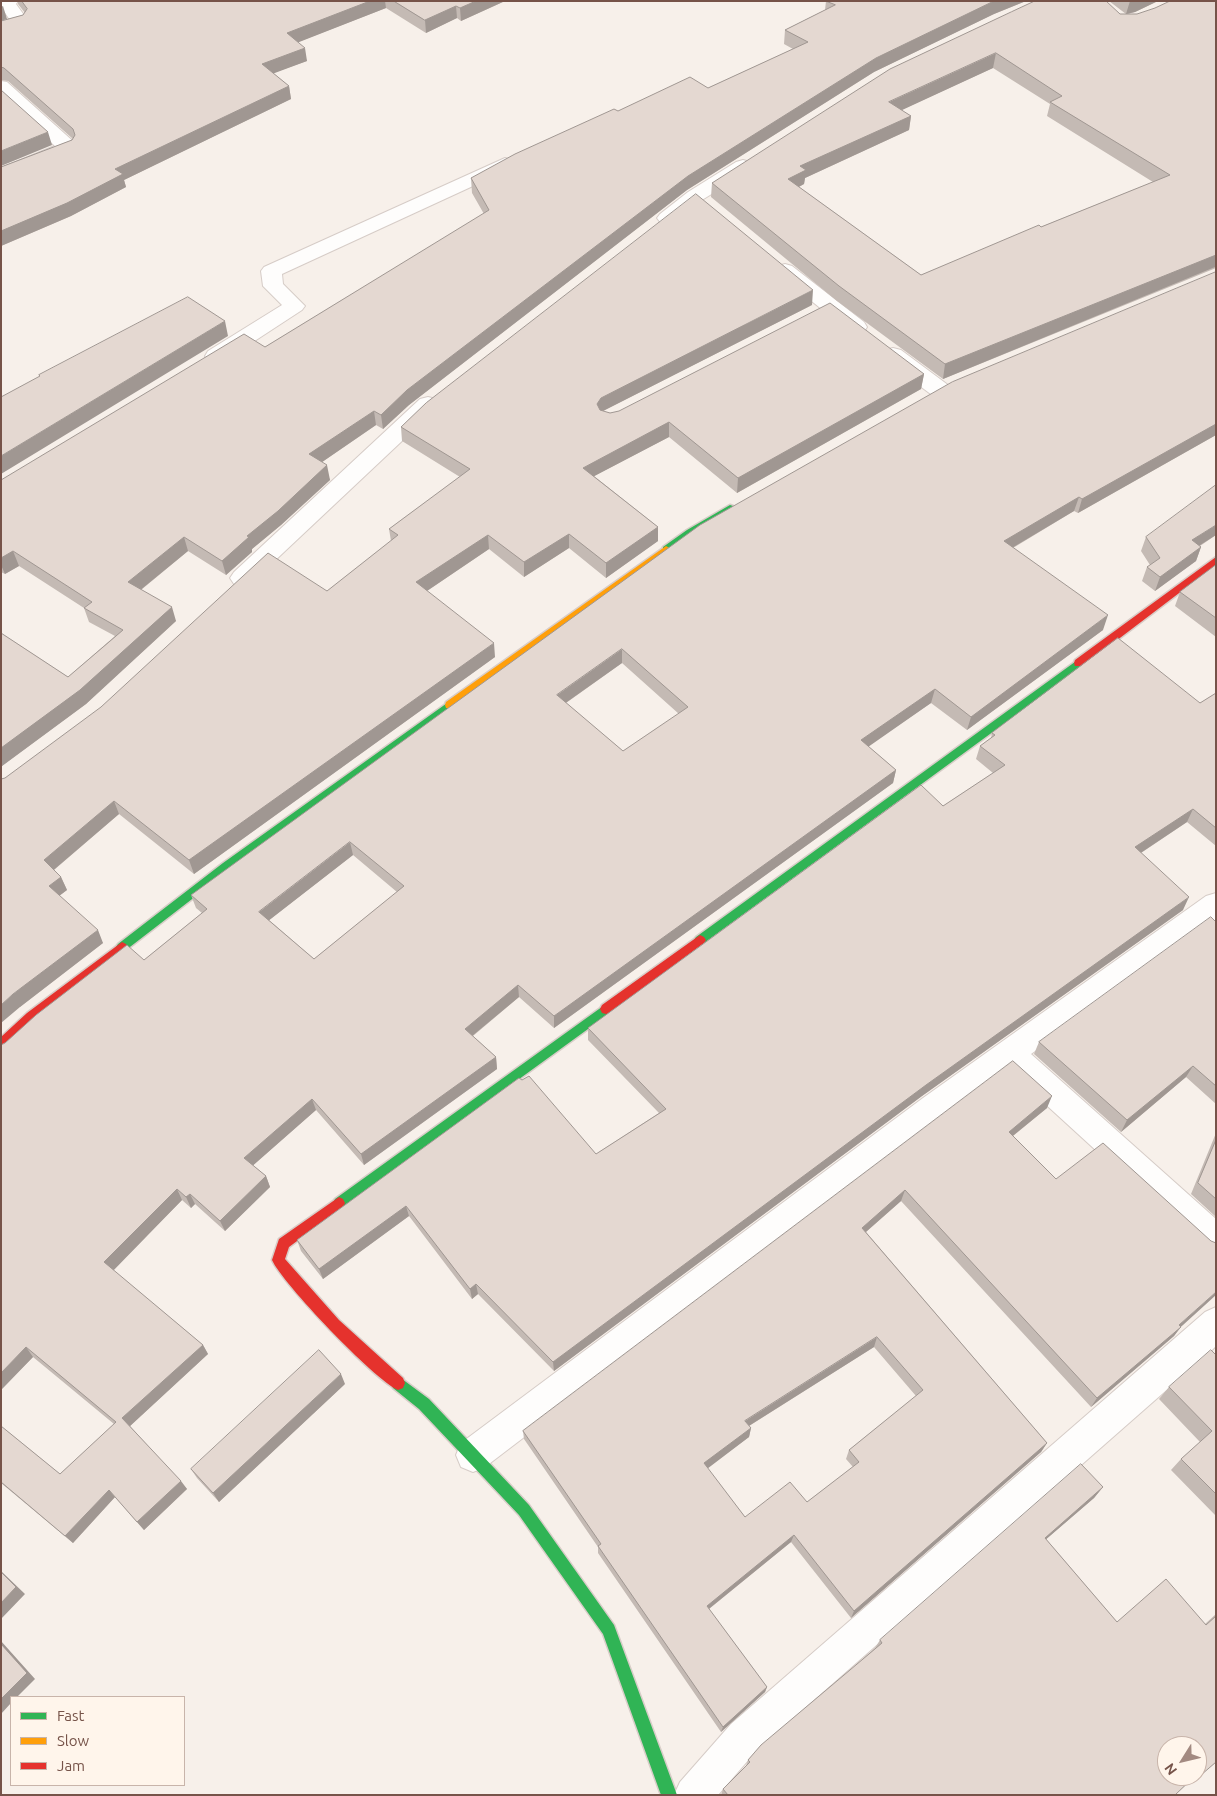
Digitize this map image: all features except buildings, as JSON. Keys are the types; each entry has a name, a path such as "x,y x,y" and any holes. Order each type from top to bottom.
{"street":[{"path":"1,29 20,22 7,3 10,1"},
{"path":"1,86 68,147 1,175"},
{"path":"650,231 702,202 760,154"},
{"path":"202,363 259,330 295,306 274,286 271,271 520,157"},
{"path":"769,257 820,310 872,339 940,391"},
{"path":"228,591 418,411 440,394"},
{"path":"1,1045 31,1018 243,855 682,537 740,503"},
{"path":"669,1795 609,1630 524,1510 424,1404 360,1352 313,1304 278,1260 284,1243 999,723 1216,560"},
{"path":"473,1455 934,1107 1216,904"},
{"path":"1009,1053 1216,1240"},
{"path":"693,1795 744,1738 1216,1323"}],"traffic: fast":[{"path":"666,549 730,508"},
{"path":"700,940 1079,663"},
{"path":"122,947 227,866 450,705"},
{"path":"339,1203 606,1009"},
{"path":"398,1383 424,1404 524,1510 609,1630 669,1795"}],"traffic: slow":[{"path":"450,705 666,549"}],"traffic: jam":[{"path":"1079,663 1216,560"},
{"path":"606,1009 700,940"},
{"path":"1,1045 31,1017 122,947"},
{"path":"339,1203 284,1243 278,1260 335,1325 398,1383"}]}
